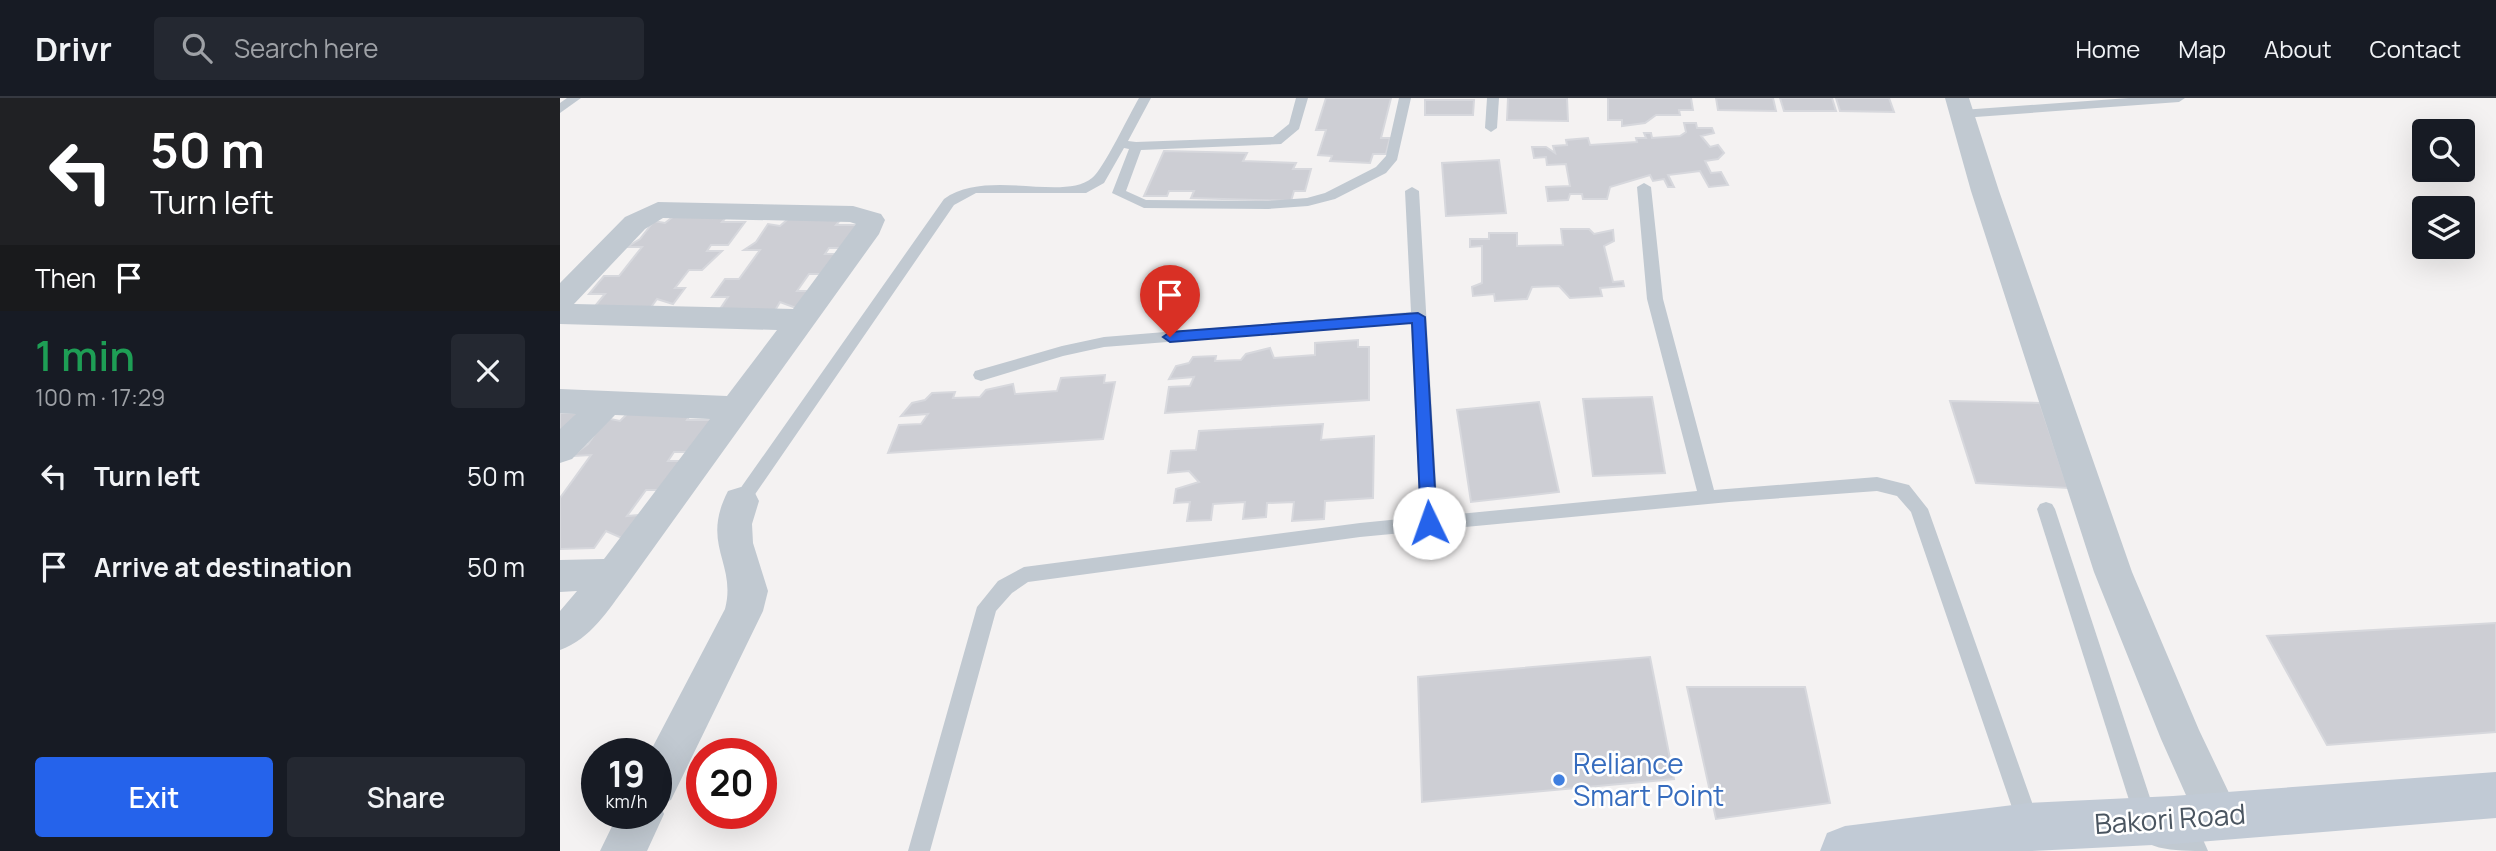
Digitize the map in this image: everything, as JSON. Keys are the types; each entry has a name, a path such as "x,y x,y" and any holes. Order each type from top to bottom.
{"street":[{"path":"1960,106 2113,572 2182,739 2218,816"},
{"path":"560,301 635,223 658,210 853,215 871,220 869,228 614,574 575,622 560,633"},
{"path":"560,314 801,320"},
{"path":"560,401 735,408"},
{"path":"560,450 607,403"},
{"path":"672,753 744,611 749,591 735,543 734,523 741,501"},
{"path":"560,576 614,574"},
{"name":"Bakori Road","path":"1846,851 2029,827 2147,822 2496,794"},
{"path":"2147,822 2185,851"},
{"path":"623,851 634,829"}],"lane":[{"path":"560,109 575,98"},
{"path":"741,501 949,202 960,194 975,189 1081,190 1099,180 1145,98"},
{"path":"1119,143 1136,146 1276,141 1289,135 1296,126 1302,98"},
{"path":"1136,146 1119,194 1144,204 1268,205 1308,202 1330,196 1381,170 1392,157 1405,98"},
{"path":"1491,128 1493,98"},
{"path":"1960,106 2179,98"},
{"path":"1644,187 1655,299 1707,497"},
{"path":"1412,191 1429,523"},
{"path":"981,375 1062,351 1104,342 1418,317"},
{"path":"919,851 987,607 1005,587 1024,575 1429,523 1877,484 1903,489 1919,509 2029,827"},
{"path":"2046,509 2147,822"}],"building":[{"path":"1326,98 1391,98 1381,138 1390,138 1386,154 1373,154 1370,163 1330,161 1332,156 1318,155 1326,130 1316,130"},
{"path":"1508,98 1567,98 1568,121 1507,120"},
{"path":"1608,98 1691,98 1693,110 1679,110 1680,115 1656,115 1645,123 1622,126 1622,120 1608,120"},
{"path":"1716,98 1773,98 1776,111 1718,110"},
{"path":"1780,98 1832,98 1836,111 1784,111"},
{"path":"1836,98 1889,98 1894,112 1840,111"},
{"path":"1425,100 1474,100 1473,115 1425,115"},
{"path":"1684,123 1696,123 1697,128 1712,128 1714,133 1701,136 1710,147 1718,145 1724,153 1718,159 1705,161 1711,173 1721,172 1728,185 1709,187 1700,171 1668,175 1674,187 1668,187 1664,179 1653,181 1650,175 1610,187 1607,199 1583,199 1582,194 1570,194 1568,200 1548,201 1546,187 1570,186 1566,164 1547,165 1546,157 1534,158 1532,147 1546,147 1555,153 1553,146 1567,145 1566,140 1588,138 1590,145 1637,142 1636,138 1646,138 1644,133 1651,133 1652,138 1680,136 1686,132"},
{"path":"1164,151 1247,153 1243,161 1296,163 1293,169 1311,169 1305,191 1294,191 1291,201 1191,198 1194,191 1169,191 1167,196 1144,196"},
{"path":"1499,160 1506,213 1446,216 1442,163"},
{"path":"674,216 727,216 722,222 745,222 728,245 711,245 707,251 722,251 702,270 689,270 675,288 685,288 673,304 657,299 649,310 591,311 605,294 589,294 604,276 619,276 642,247 627,247 640,239 654,221 665,223"},
{"path":"788,219 841,219 836,225 860,225 846,248 829,248 825,254 840,254 823,274 809,274 797,291 808,291 796,308 780,302 773,314 716,315 728,297 712,297 725,279 739,279 760,250 744,250 756,242 768,224 780,226"},
{"path":"1561,229 1589,229 1594,234 1613,230 1614,241 1604,246 1613,282 1623,281 1624,286 1600,288 1602,296 1570,298 1559,286 1532,287 1527,299 1495,301 1494,294 1473,296 1472,287 1482,283 1482,246 1470,247 1470,239 1489,239 1489,233 1517,233 1517,246 1563,245"},
{"path":"1358,340 1358,347 1369,347 1369,400 1165,413 1169,387 1190,386 1194,377 1169,379 1176,366 1189,363 1193,357 1216,356 1215,361 1241,360 1246,354 1270,348 1274,358 1315,355 1315,343"},
{"path":"1105,375 1104,383 1115,382 1103,439 888,453 899,425 921,424 928,414 901,416 912,403 925,400 932,393 955,392 953,398 980,397 986,390 1013,384 1015,394 1057,391 1061,378"},
{"path":"1652,397 1665,473 1593,476 1583,399"},
{"path":"1950,401 2040,403 2068,488 1976,483"},
{"path":"1539,402 1559,492 1471,502 1457,410"},
{"path":"630,411 693,411 687,420 716,420 694,452 674,452 668,461 687,461 662,490 646,490 627,516 640,515 624,539 606,531 594,548 560,549 560,498 591,455 572,456 588,444 606,418 620,421"},
{"path":"560,413 578,413 560,437"},
{"path":"1323,424 1321,440 1374,436 1373,498 1325,501 1324,519 1292,521 1294,502 1267,503 1266,517 1243,519 1245,502 1213,504 1211,520 1187,521 1190,502 1174,503 1176,489 1199,482 1189,471 1168,473 1171,451 1196,450 1199,431"},
{"path":"2496,623 2496,732 2327,745 2267,636"},
{"path":"1650,657 1674,779 1422,802 1418,677"},
{"path":"1687,687 1805,687 1830,803 1716,819"}],"place":[{"name":"Reliance Smart Point","path":"1559,780"}],"route":[{"path":"1170,337 1418,317 1429,523"}]}
